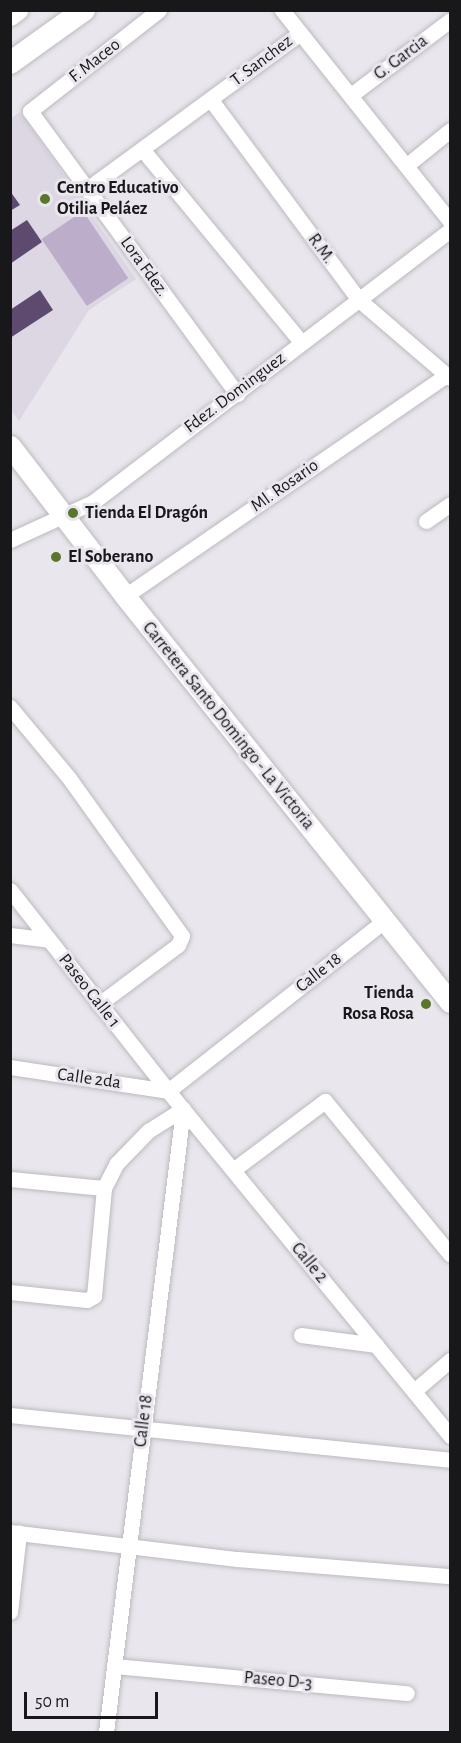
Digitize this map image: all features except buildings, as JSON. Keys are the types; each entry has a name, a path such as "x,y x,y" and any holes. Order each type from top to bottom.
{"main road":[{"path":"10,15 17,10"},
{"path":"10,63 84,10"},
{"name":"Carretera Santo Domingo - La Victoria","path":"10,446 124,596 450,1002"}],"street":[{"name":"F. Maceo","path":"30,111 159,10"},
{"path":"282,10 300,33"},
{"name":"G. Garcia","path":"351,95 450,20"},
{"name":"T. Sanchez","path":"87,189 300,33 450,221"},
{"name":"R.M.","path":"211,100 358,299 448,377"},
{"name":"Lora Fdez.","path":"30,111 237,394"},
{"path":"407,165 450,130"},
{"path":"142,149 302,343"},
{"name":"Fdez. Dominguez","path":"10,540 93,502 450,230"},
{"name":"Ml. Rosario","path":"124,596 448,377"},
{"path":"426,521 450,504"},
{"path":"10,706 69,778 182,936 178,945 99,1004"},
{"name":"Paseo Calle 1","path":"10,890 168,1090"},
{"name":"Calle 18","path":"168,1090 384,921"},
{"path":"10,935 49,940"},
{"name":"Calle 2da","path":"10,1068 168,1090"},
{"name":"Calle 2","path":"168,1090 450,1436"},
{"path":"233,1170 325,1101 450,1254"},
{"path":"10,1292 87,1300 94,1296 104,1188 117,1163 147,1131 183,1109"},
{"name":"Calle 18","path":"106,1732 183,1109"},
{"path":"10,1179 104,1188"},
{"path":"301,1335 376,1345"},
{"path":"414,1391 450,1360"},
{"path":"10,1415 450,1460"},
{"path":"10,1612 15,1532 129,1546 450,1576"},
{"name":"Paseo D-3","path":"114,1666 407,1693"}],"shaded area":[{"name":"Centro Educativo Otilia Peláez","path":"20,112 136,279 89,310 19,421 11,410 10,119"},
{"path":"83,211 128,278 87,306 42,239"}],"place":[{"name":"Centro Educativo Otilia Peláez","path":"45,199"},
{"name":"Tienda El Dragón","path":"73,513"},
{"name":"El Soberano","path":"56,557"},
{"name":"Tienda Rosa Rosa","path":"426,1004"}]}
